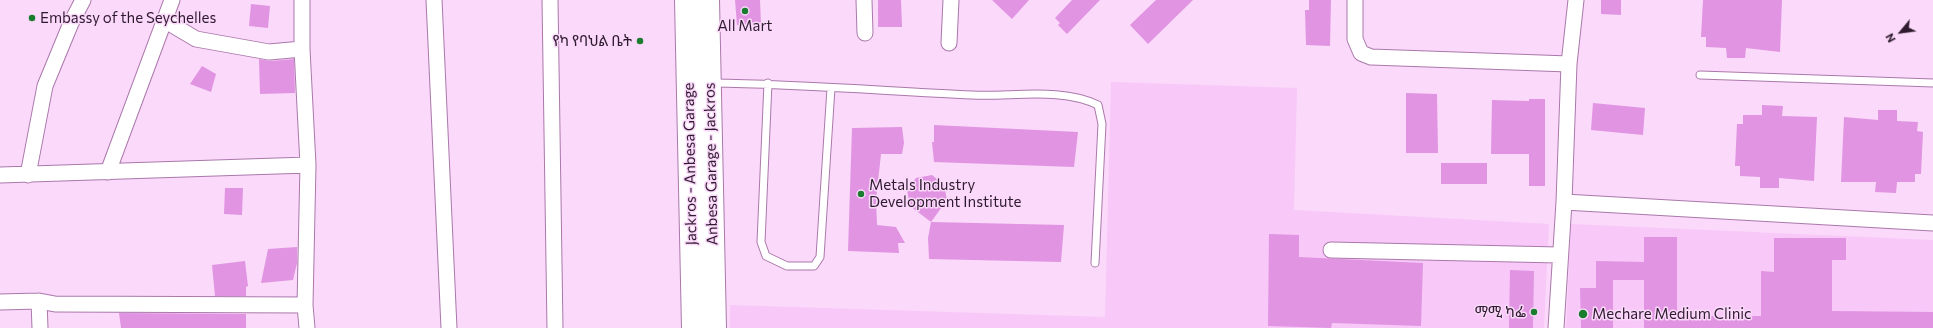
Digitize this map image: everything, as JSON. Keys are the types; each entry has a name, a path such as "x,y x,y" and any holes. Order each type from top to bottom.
{"main road":[{"name":"Jackros - Anbesa Garage","path":"686,0 701,174 693,328"},
{"name":"Anbesa Garage - Jackros","path":"708,0 710,83 701,174 715,328"}],"street":[{"path":"28,175 45,86 71,23 83,0"},
{"path":"108,172 172,0"},
{"path":"302,0 302,49 308,165 305,305 307,328"},
{"path":"434,0 449,328"},
{"path":"550,0 555,328"},
{"path":"864,0 865,33"},
{"path":"949,43 951,0"},
{"path":"1355,0 1355,39 1361,53 1371,57 1569,64"},
{"path":"1556,328 1559,255 1564,202 1569,64 1576,0"},
{"path":"164,20 196,39 269,52 302,49"},
{"path":"0,175 308,165"},
{"path":"1564,202 1933,222"},
{"path":"1331,250 1559,255"},
{"path":"0,302 39,301 55,304 305,305"},
{"path":"39,301 40,328"}],"lane":[{"path":"1700,75 1933,82"},
{"path":"710,83 768,83 831,88 974,95 1064,95 1085,98 1098,105 1102,124 1095,263"},
{"path":"768,83 761,242 766,256 773,261 787,266 814,266 820,257 831,88"}],"shaded area":[{"path":"1111,82 1297,88 1294,210 1549,224 1544,328 730,328 730,305 1105,317"},
{"path":"1571,224 1933,240 1933,328 1566,328"}],"building":[{"path":"735,0 760,0 761,25 737,25"},
{"path":"878,0 901,0 902,27 878,27"},
{"path":"992,0 1029,0 1012,19"},
{"path":"1072,0 1100,0 1067,34 1058,25 1060,23 1055,18"},
{"path":"1156,0 1193,0 1148,44 1130,25"},
{"path":"1309,0 1331,0 1330,46 1306,45 1305,10 1309,10"},
{"path":"1601,0 1621,0 1621,15 1601,14"},
{"path":"1703,0 1782,0 1780,52 1746,48 1745,58 1727,58 1726,48 1706,47 1706,37 1701,37"},
{"path":"251,4 270,6 268,28 249,26"},
{"path":"259,59 270,61 294,59 295,93 260,94"},
{"path":"202,66 216,74 211,92 190,84"},
{"path":"1406,93 1437,94 1438,153 1406,153"},
{"path":"1529,99 1545,99 1545,186 1529,186 1529,154 1491,154 1492,100 1529,101"},
{"path":"1593,103 1645,108 1643,135 1591,130"},
{"path":"1762,105 1783,106 1782,116 1817,117 1814,181 1779,178 1779,188 1760,188 1760,177 1740,176 1740,166 1735,166 1737,124 1743,124 1743,115 1762,115"},
{"path":"1878,110 1897,110 1897,121 1918,122 1917,131 1923,132 1921,174 1915,174 1915,182 1897,182 1896,193 1875,192 1876,182 1841,182 1844,117 1878,120"},
{"path":"934,125 1078,132 1074,167 934,162 932,142 934,142"},
{"path":"902,127 904,143 902,154 881,154 876,200 877,225 896,227 905,243 898,243 899,253 848,251 852,128"},
{"path":"1441,163 1487,163 1487,184 1441,184"},
{"path":"932,175 944,185 947,200 931,222 910,206 907,190 916,178"},
{"path":"225,188 243,188 242,215 224,214"},
{"path":"931,222 1064,225 1061,262 929,259 928,238"},
{"path":"1269,234 1299,235 1299,257 1423,263 1421,326 1332,323 1331,328 1268,326"},
{"path":"1644,237 1677,237 1677,316 1761,316 1761,271 1774,272 1774,238 1846,238 1846,260 1832,260 1832,311 1933,312 1933,328 1644,328 1644,280 1613,280 1613,328 1581,328 1580,288 1596,288 1596,261 1644,262"},
{"path":"297,247 297,263 293,280 261,283 268,249"},
{"path":"245,261 248,286 246,287 246,296 215,296 212,265"},
{"path":"1510,270 1534,271 1533,328 1509,328"},
{"path":"119,313 246,314 246,328 121,328"}],"place":[{"name":"All Mart","path":"745,11"},
{"name":"Embassy of the Seychelles","path":"32,18"},
{"name":"የካ የባህል ቤት","path":"640,41"},
{"name":"Metals Industry Development Institute","path":"861,194"},
{"name":"ማሚ ካፌ","path":"1534,312"},
{"name":"Mechare Medium Clinic","path":"1583,314"}]}
